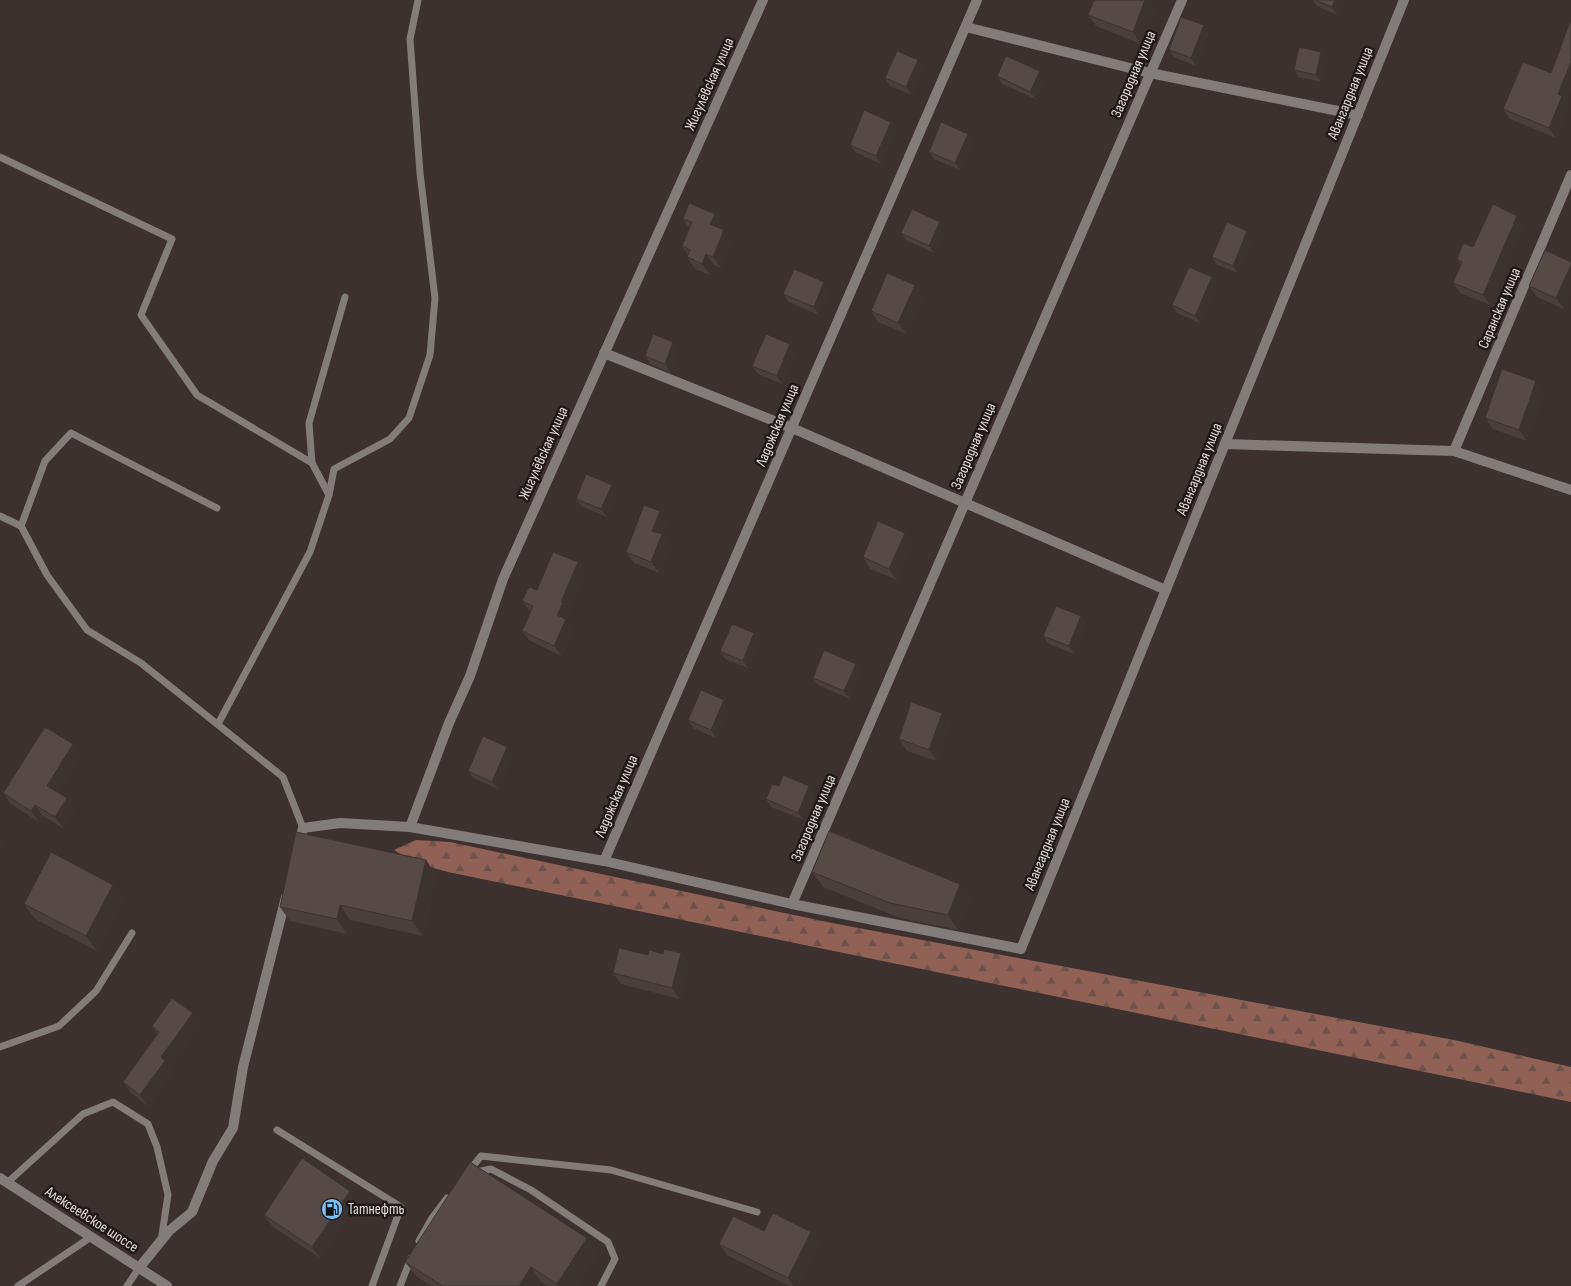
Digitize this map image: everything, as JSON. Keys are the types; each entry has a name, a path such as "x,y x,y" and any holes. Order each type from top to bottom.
{"street":[{"name":"Жигулёвская улица","path":"410,827 449,723 470,676 503,578 763,0"},
{"name":"Ладожская улица","path":"604,861 978,0"},
{"name":"Загородная улица","path":"792,904 1182,0"},
{"name":"Авангардная улица","path":"792,904 1020,949 1404,0"},
{"path":"966,28 1150,73 1358,115"},
{"name":"Саранская улица","path":"1454,451 1571,175"},
{"path":"604,353 792,428 1166,590"},
{"path":"1225,444 1454,451 1571,490"},
{"path":"296,857 303,828 340,823 410,827 604,861 792,904"},
{"path":"140,1268 169,1231 192,1212 213,1161 233,1128 243,1067 289,885"},
{"name":"Алексеевское шоссе","path":"4,1180 167,1286"}],"lane":[{"path":"218,724 310,552 329,495 334,469 390,439 409,418 430,355 435,298 420,173 410,39 418,0"},
{"path":"0,157 172,239 141,315 197,395 312,463"},
{"path":"329,495 312,463 308,423 345,297"},
{"path":"21,526 45,460 71,433 217,508"},
{"path":"0,516 21,526 47,575 87,630 141,662 283,777 303,828"},
{"path":"0,1047 59,1026 96,991 132,933"},
{"path":"4,1180 83,1114 113,1102 148,1124 157,1147 168,1195 160,1241"},
{"path":"276,1130 401,1207 372,1286"},
{"path":"461,1181 481,1156 611,1170 757,1212"},
{"path":"467,1174 491,1169 532,1190 608,1242 615,1259 601,1286"},
{"path":"400,1286 407,1264 432,1218 450,1196"},
{"path":"18,1286 91,1237"},
{"path":"127,1286 140,1268"}],"green space":[{"path":"416,840 450,842 832,923 1454,1040 1571,1067 1571,1102 448,872 415,863 394,850"}],"building":[{"path":"1094,0 1145,0 1133,32 1088,15"},
{"path":"1315,0 1335,0 1332,7"},
{"path":"1181,17 1204,25 1191,58 1169,50"},
{"path":"1571,19 1571,62 1558,94 1562,96 1549,128 1503,109 1523,62 1551,73"},
{"path":"1299,47 1321,52 1316,75 1294,70"},
{"path":"897,51 918,60 906,87 885,78"},
{"path":"1006,56 1040,71 1030,92 997,76"},
{"path":"864,110 891,122 876,156 850,145"},
{"path":"941,122 968,134 955,163 929,152"},
{"path":"689,203 715,214 710,224 724,230 713,257 706,254 702,264 687,257 690,250 682,246 692,222 683,219"},
{"path":"1493,204 1517,216 1483,295 1453,283 1462,262 1457,259 1463,243 1473,247"},
{"path":"912,209 940,222 929,246 901,233"},
{"path":"1227,222 1247,231 1233,266 1212,257"},
{"path":"1545,250 1571,262 1556,298 1529,286"},
{"path":"1189,267 1212,277 1195,316 1172,305"},
{"path":"794,269 824,282 814,307 783,294"},
{"path":"887,273 915,285 898,323 871,311"},
{"path":"653,334 673,342 665,364 645,356"},
{"path":"766,334 790,344 777,376 752,366"},
{"path":"1502,369 1536,381 1519,430 1485,418"},
{"path":"586,474 612,485 601,509 576,499"},
{"path":"644,505 660,511 652,531 662,534 651,562 626,552"},
{"path":"878,521 905,533 889,569 863,557"},
{"path":"553,552 578,562 557,615 566,619 554,646 522,631 533,606 522,601 529,587 537,590"},
{"path":"1056,606 1081,616 1069,646 1043,636"},
{"path":"732,624 754,633 743,661 720,651"},
{"path":"824,650 856,664 844,691 813,678"},
{"path":"701,690 724,700 711,730 688,720"},
{"path":"911,702 942,713 929,750 899,739"},
{"path":"45,727 73,744 47,786 67,798 55,817 35,805 31,811 3,793"},
{"path":"483,736 507,747 492,782 468,771"},
{"path":"783,775 809,786 798,813 766,799 772,784 779,786"},
{"path":"829,831 960,884 948,915 890,903 812,872"},
{"path":"296,832 426,860 412,921 340,905 337,919 280,907"},
{"path":"51,852 113,885 86,936 24,904"},
{"path":"619,948 648,955 649,950 663,954 664,949 681,953 672,988 613,973"},
{"path":"172,998 193,1013 161,1057 165,1061 140,1095 123,1082 159,1032 152,1026"},
{"path":"302,1158 350,1191 312,1247 264,1215"},
{"path":"470,1162 587,1238 557,1284 531,1267 519,1286 443,1286 405,1262"},
{"path":"773,1213 811,1232 788,1278 719,1244 733,1216 764,1231"}],"place":[{"name":"Татнефть","path":"332,1209"}]}
